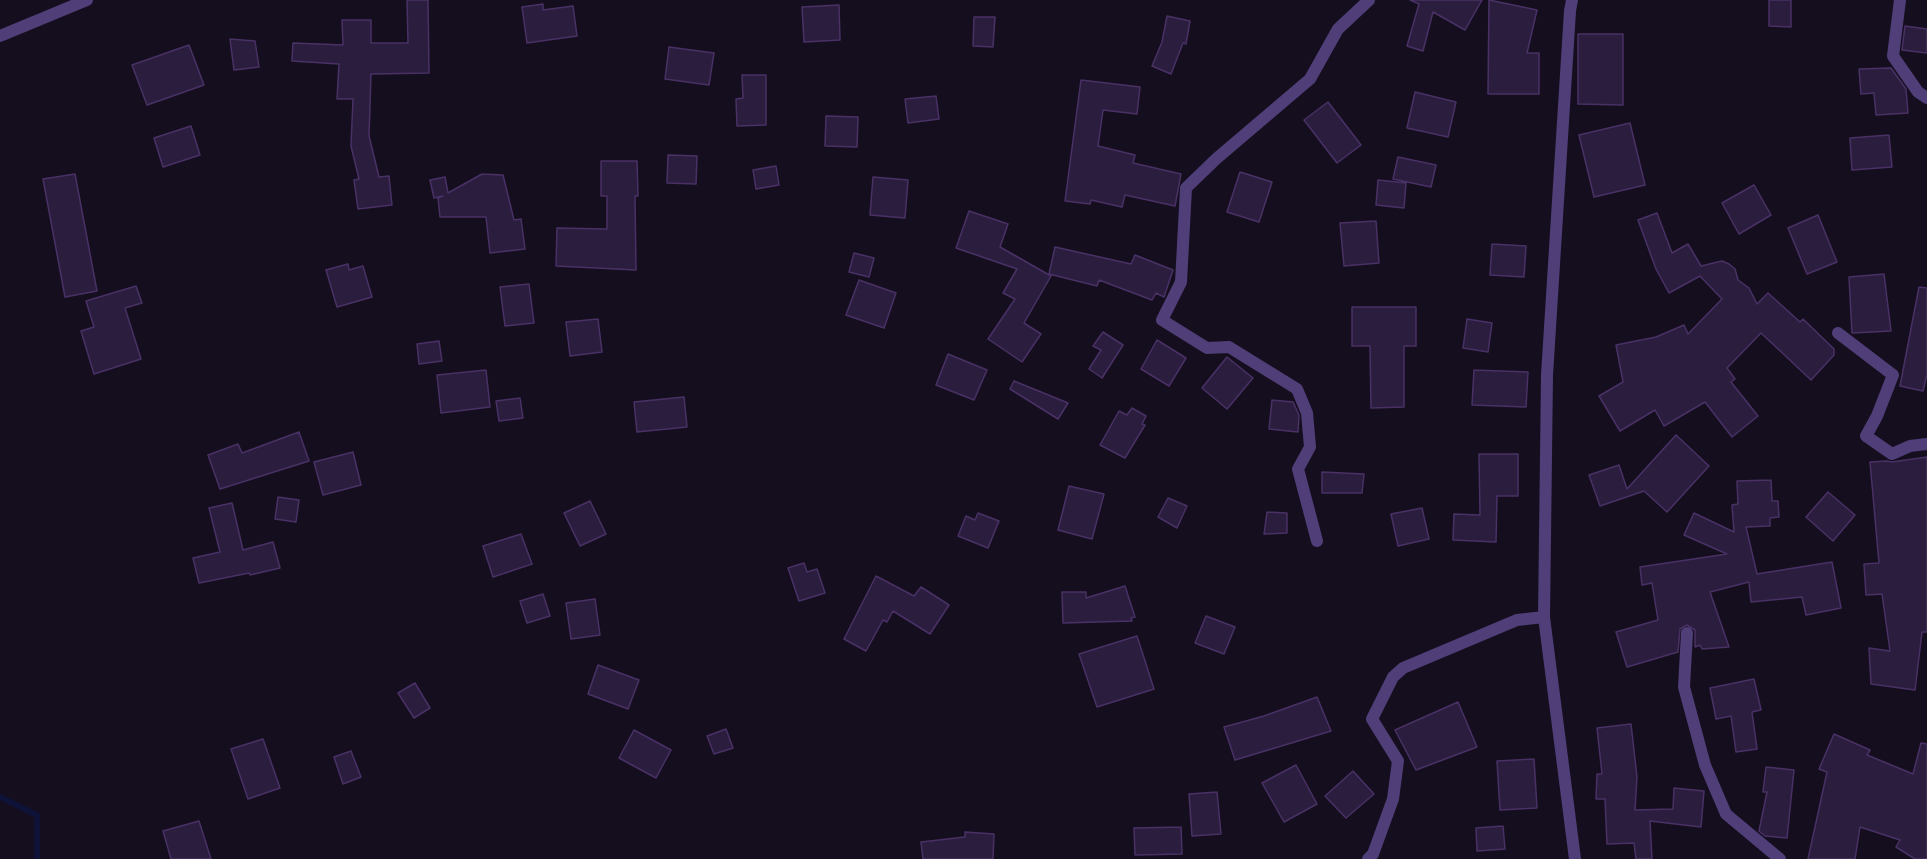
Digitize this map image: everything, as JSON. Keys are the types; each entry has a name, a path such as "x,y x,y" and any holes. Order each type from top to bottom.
{"street":[{"path":"0,36 87,0"},
{"path":"1317,541 1298,469 1310,447 1307,413 1297,389 1229,347 1207,348 1162,320 1181,282 1186,188 1216,159 1310,79 1338,29 1369,0"},
{"path":"1572,0 1547,375 1544,617 1575,859"},
{"path":"1900,0 1893,56 1918,92 1927,98"},
{"path":"1838,333 1893,375 1877,416 1866,436 1892,454 1910,446 1927,444"},
{"path":"1368,859 1373,854 1394,799 1398,761 1372,719 1393,677 1403,668 1517,620 1544,617"},
{"path":"1688,633 1684,687 1705,765 1726,814 1780,859"}],"building":[{"path":"407,0 428,0 429,73 371,74 369,136 379,177 389,176 392,205 358,209 354,180 359,179 351,146 353,99 337,99 339,64 292,61 293,43 343,45 342,20 371,20 371,43 408,43"},
{"path":"1410,0 1482,0 1465,30 1433,12 1423,51 1407,46 1419,4"},
{"path":"1489,0 1537,10 1527,53 1539,53 1539,94 1488,94"},
{"path":"1769,0 1791,0 1791,27 1769,26"},
{"path":"543,4 543,10 573,6 577,36 527,43 522,7"},
{"path":"839,5 840,40 804,42 802,7"},
{"path":"1167,16 1190,21 1186,44 1183,43 1171,74 1152,66 1162,42"},
{"path":"974,17 995,17 993,47 973,46"},
{"path":"1905,26 1927,29 1927,53 1902,50"},
{"path":"1578,34 1623,34 1623,105 1578,104"},
{"path":"230,39 255,41 259,67 234,70"},
{"path":"189,45 204,85 147,105 132,65"},
{"path":"669,47 714,53 709,85 665,79"},
{"path":"1891,68 1906,89 1908,113 1876,115 1874,93 1861,94 1859,69"},
{"path":"742,75 766,75 766,125 737,126 736,99 743,98"},
{"path":"1081,80 1140,87 1137,114 1103,110 1098,146 1135,155 1133,163 1181,174 1175,206 1125,195 1122,207 1091,200 1090,204 1065,201"},
{"path":"1415,92 1456,102 1448,137 1407,128"},
{"path":"936,96 939,119 908,123 905,99"},
{"path":"1328,102 1361,145 1337,163 1304,120"},
{"path":"826,116 858,117 857,147 825,146"},
{"path":"1630,123 1645,185 1594,197 1579,135"},
{"path":"191,126 200,155 163,167 154,138"},
{"path":"1889,135 1892,167 1852,170 1850,138"},
{"path":"668,155 697,156 696,184 667,183"},
{"path":"1398,157 1436,165 1431,187 1393,179"},
{"path":"601,161 637,161 636,270 556,266 557,228 607,229 607,196 601,196"},
{"path":"776,166 779,185 756,189 753,170"},
{"path":"1240,172 1272,182 1259,222 1227,212"},
{"path":"75,174 97,291 65,297 43,179"},
{"path":"482,174 503,175 514,220 521,219 525,249 490,253 486,217 440,217 438,198 443,196 434,198 430,180 445,177 448,193"},
{"path":"873,177 908,180 905,218 870,215"},
{"path":"1378,180 1406,183 1404,208 1376,205"},
{"path":"1754,185 1771,215 1739,234 1722,203"},
{"path":"969,211 1008,224 1000,247 1051,276 1024,323 1041,334 1022,362 988,339 1015,299 1003,293 1017,269 956,248"},
{"path":"1657,213 1672,253 1688,244 1701,266 1722,261 1729,264 1735,269 1738,280 1749,288 1757,304 1768,293 1800,322 1803,319 1834,349 1834,355 1811,380 1761,333 1727,368 1735,379 1731,382 1758,416 1732,437 1705,402 1664,426 1655,410 1620,431 1599,396 1623,382 1616,345 1656,337 1684,325 1688,334 1722,299 1700,276 1669,293 1656,269 1638,220"},
{"path":"1818,215 1837,262 1807,274 1788,228"},
{"path":"1376,221 1379,263 1344,266 1340,223"},
{"path":"1492,244 1526,246 1524,277 1490,275"},
{"path":"1055,247 1131,264 1135,255 1173,270 1164,297 1156,293 1152,300 1099,280 1097,286 1049,274"},
{"path":"854,253 874,258 869,277 849,272"},
{"path":"348,264 349,270 363,266 372,297 337,307 326,270"},
{"path":"1884,274 1891,331 1852,333 1849,277"},
{"path":"859,280 896,293 884,328 846,315"},
{"path":"529,284 534,323 505,326 500,287"},
{"path":"136,286 142,303 125,308 141,359 94,374 81,331 94,327 86,301"},
{"path":"1919,287 1927,288 1927,374 1923,391 1900,386"},
{"path":"1352,307 1416,307 1416,346 1404,346 1404,407 1371,408 1370,346 1352,346"},
{"path":"598,319 602,352 570,356 566,322"},
{"path":"1467,319 1492,323 1488,352 1463,348"},
{"path":"1103,332 1123,345 1102,378 1089,369 1101,350 1093,346"},
{"path":"1157,340 1186,358 1169,386 1141,369"},
{"path":"439,341 442,361 419,364 417,344"},
{"path":"948,354 987,370 974,400 936,385"},
{"path":"1227,357 1253,378 1227,409 1202,388"},
{"path":"486,370 490,407 441,413 437,375"},
{"path":"1474,370 1528,372 1526,407 1472,405"},
{"path":"1014,381 1068,403 1058,419 1010,389"},
{"path":"684,397 687,427 637,432 634,402"},
{"path":"520,398 523,418 499,421 496,401"},
{"path":"1272,400 1293,402 1299,415 1298,432 1269,429"},
{"path":"1132,408 1146,416 1142,424 1145,425 1125,458 1100,445 1119,411 1127,415"},
{"path":"299,432 309,461 220,489 208,455 238,444 242,453"},
{"path":"1676,435 1709,466 1667,512 1644,491 1600,506 1589,475 1619,465 1627,489"},
{"path":"353,452 361,485 323,495 314,462"},
{"path":"1479,454 1518,454 1518,496 1497,496 1496,542 1453,540 1454,514 1480,515"},
{"path":"1927,457 1927,632 1922,632 1915,690 1871,684 1869,648 1890,651 1882,594 1866,595 1864,564 1879,563 1870,462 1892,462"},
{"path":"1322,472 1364,474 1362,493 1322,493"},
{"path":"1771,480 1772,501 1778,501 1779,517 1770,518 1770,526 1746,527 1757,574 1832,562 1841,608 1806,615 1802,597 1751,602 1749,582 1710,592 1729,647 1702,649 1700,645 1695,647 1695,630 1687,625 1680,629 1678,652 1627,667 1616,632 1658,620 1652,583 1642,585 1640,567 1727,554 1684,535 1694,513 1734,532 1732,505 1738,504 1737,481"},
{"path":"1069,486 1104,494 1092,539 1058,530"},
{"path":"1828,492 1855,515 1833,541 1806,517"},
{"path":"278,497 299,500 296,522 275,519"},
{"path":"1168,498 1187,506 1177,528 1158,517"},
{"path":"590,501 606,534 580,546 564,513"},
{"path":"232,503 243,550 273,542 280,568 199,583 193,558 220,552 209,508"},
{"path":"1422,508 1429,539 1398,546 1391,514"},
{"path":"1267,512 1287,513 1287,533 1264,534"},
{"path":"978,513 999,521 988,548 958,536 966,516 975,520"},
{"path":"521,534 532,564 493,577 483,546"},
{"path":"804,563 807,572 817,569 825,593 799,601 788,568"},
{"path":"876,576 914,596 921,587 949,605 930,634 893,611 887,622 883,620 866,651 844,639"},
{"path":"1125,586 1135,617 1131,618 1132,621 1063,623 1062,592 1086,592 1086,598"},
{"path":"543,594 550,616 527,623 520,601"},
{"path":"595,599 600,635 571,639 566,603"},
{"path":"1206,616 1235,627 1224,654 1195,643"},
{"path":"1137,636 1154,689 1097,707 1079,654"},
{"path":"598,665 639,680 628,709 588,694"},
{"path":"1754,679 1761,710 1752,712 1757,749 1736,752 1731,716 1716,719 1710,688"},
{"path":"415,683 430,708 414,718 398,693"},
{"path":"1317,697 1331,731 1235,760 1224,727 1264,716"},
{"path":"1458,702 1477,747 1416,770 1395,730"},
{"path":"1631,724 1637,777 1635,810 1673,809 1674,788 1704,791 1701,827 1650,821 1652,859 1636,859 1634,843 1607,844 1605,799 1596,799 1597,774 1602,774 1597,728"},
{"path":"726,729 733,748 714,754 707,736"},
{"path":"634,730 671,750 656,778 619,758"},
{"path":"1834,734 1870,750 1867,755 1913,774 1921,743 1927,744 1927,859 1915,859 1896,847 1900,840 1860,827 1855,859 1808,859 1827,772 1819,769"},
{"path":"263,739 280,788 248,799 231,749"},
{"path":"351,751 361,777 343,784 334,757"},
{"path":"1534,759 1537,808 1500,810 1497,761"},
{"path":"1296,765 1317,804 1284,822 1262,783"},
{"path":"1766,767 1794,770 1787,838 1765,836 1759,831 1767,792 1763,792"},
{"path":"1353,771 1374,794 1346,818 1325,796"},
{"path":"1217,792 1221,834 1192,836 1189,794"},
{"path":"199,821 211,859 171,859 163,831"},
{"path":"1503,826 1505,849 1477,851 1476,828"},
{"path":"1181,827 1182,854 1135,855 1134,828"},
{"path":"965,832 994,834 993,859 923,859 921,842 965,837"}],"waterway":[{"path":"0,797 37,815 37,859"}]}
